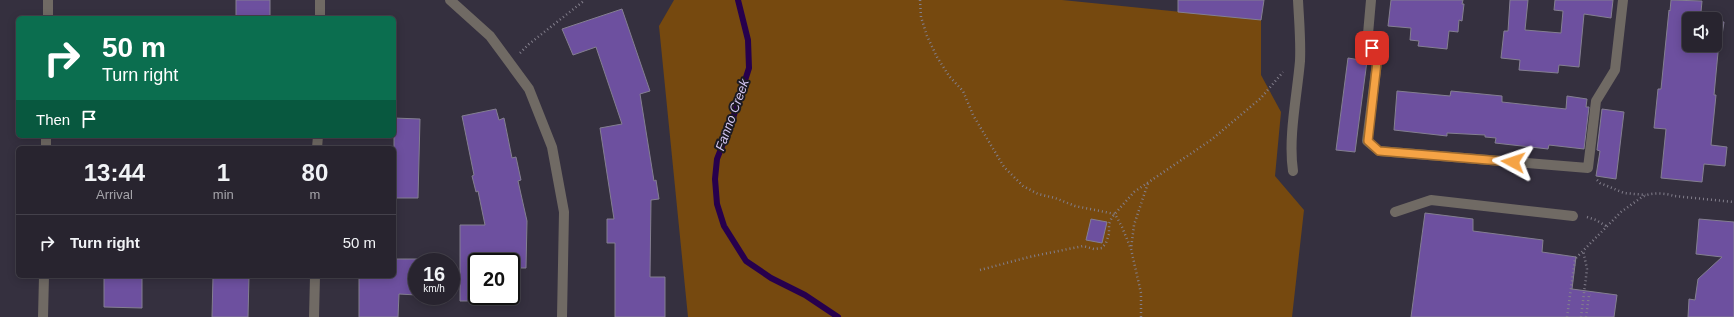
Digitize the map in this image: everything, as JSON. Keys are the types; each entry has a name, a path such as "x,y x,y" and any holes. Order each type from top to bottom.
{"street":[{"path":"48,0 48,16"},
{"path":"320,0 320,16"},
{"path":"450,0 490,36 529,89 552,147 564,212 562,317"},
{"path":"1293,171 1291,151 1300,59 1298,0"},
{"path":"1371,0 1368,34 1377,62 1368,141 1379,151 1588,168 1596,101 1615,70 1623,0"},
{"path":"1395,212 1431,200 1573,216"},
{"path":"43,317 44,278"},
{"path":"314,317 315,278"}],"path":[{"path":"510,63 529,44 585,0"},
{"path":"920,0 921,17 927,36 937,57 949,76 963,91 973,114 1004,167 1024,186 1038,194 1055,198 1075,206 1115,214"},
{"path":"980,270 1029,257 1083,246 1094,249 1102,248 1106,243 1109,234 1109,224 1115,214 1134,192 1211,140 1261,98 1282,74 1300,59"},
{"path":"1588,168 1600,183 1624,192 1646,195 1666,193 1674,196 1734,202"},
{"path":"1131,249 1134,225 1148,183"},
{"path":"1567,317 1575,259 1621,212 1646,195"},
{"path":"1115,214 1131,249 1140,293 1141,317"},
{"path":"1573,216 1596,220 1606,226"},
{"path":"1581,317 1587,270 1583,250"},
{"path":"1586,317 1589,294 1591,295"}],"shaded area":[{"path":"674,0 1062,0 1261,20 1261,75 1281,112 1275,176 1304,210 1292,317 688,317 659,26"}],"building":[{"path":"236,0 270,0 270,16 236,16"},
{"path":"1178,0 1264,0 1261,20 1178,12"},
{"path":"1391,0 1463,0 1462,21 1459,20 1458,32 1449,31 1447,49 1418,46 1419,41 1410,40 1411,28 1388,26"},
{"path":"1510,0 1528,0 1525,30 1561,33 1563,11 1554,10 1555,0 1613,0 1611,18 1584,14 1579,67 1559,65 1558,73 1519,70 1520,60 1501,58 1504,31 1508,31"},
{"path":"1671,0 1702,1 1701,12 1682,12 1682,52 1718,52 1714,95 1716,95 1711,145 1727,147 1725,166 1704,164 1702,182 1661,178 1666,129 1654,128 1658,89 1661,89 1669,10 1670,11"},
{"path":"622,9 650,91 640,94 654,181 656,180 659,199 651,200 650,277 665,277 665,317 615,317 615,243 607,243 607,219 614,219 600,128 622,124 596,47 573,55 562,29"},
{"path":"1722,22 1724,22 1722,35"},
{"path":"1348,58 1367,61 1355,152 1336,150"},
{"path":"1397,91 1450,96 1451,91 1502,96 1502,102 1566,109 1567,96 1587,99 1586,107 1589,107 1584,149 1549,145 1548,149 1495,143 1496,138 1485,137 1485,135 1447,133 1447,136 1394,130"},
{"path":"496,109 499,120 504,118 512,158 516,157 521,180 518,181 527,221 526,268 520,268 520,253 468,253 468,301 460,301 460,225 485,225 478,191 476,192 472,176 474,175 462,116"},
{"path":"1602,109 1624,112 1616,179 1596,176 1600,151 1597,150"},
{"path":"396,118 420,119 418,198 396,198 396,146 394,146 394,138 396,138"},
{"path":"1425,213 1473,219 1473,231 1543,240 1542,252 1576,257 1572,289 1617,295 1614,317 1411,317"},
{"path":"1091,219 1107,222 1102,243 1086,240"},
{"path":"1699,219 1734,222 1734,317 1688,317 1689,299 1695,300 1698,279 1722,257 1696,254"},
{"path":"396,259 408,259 408,294 399,294 398,317 359,317 359,278 396,278"},
{"path":"104,278 142,278 142,308 104,307"},
{"path":"213,278 249,278 248,317 212,317"}],"waterway":[{"name":"Fanno Creek","path":"738,0 748,40 749,68 733,118 717,159 715,179 717,204 724,226 746,261 771,278 805,295 838,317"}],"route":[{"path":"1372,48 1377,62 1368,141 1379,151 1513,162"}]}
